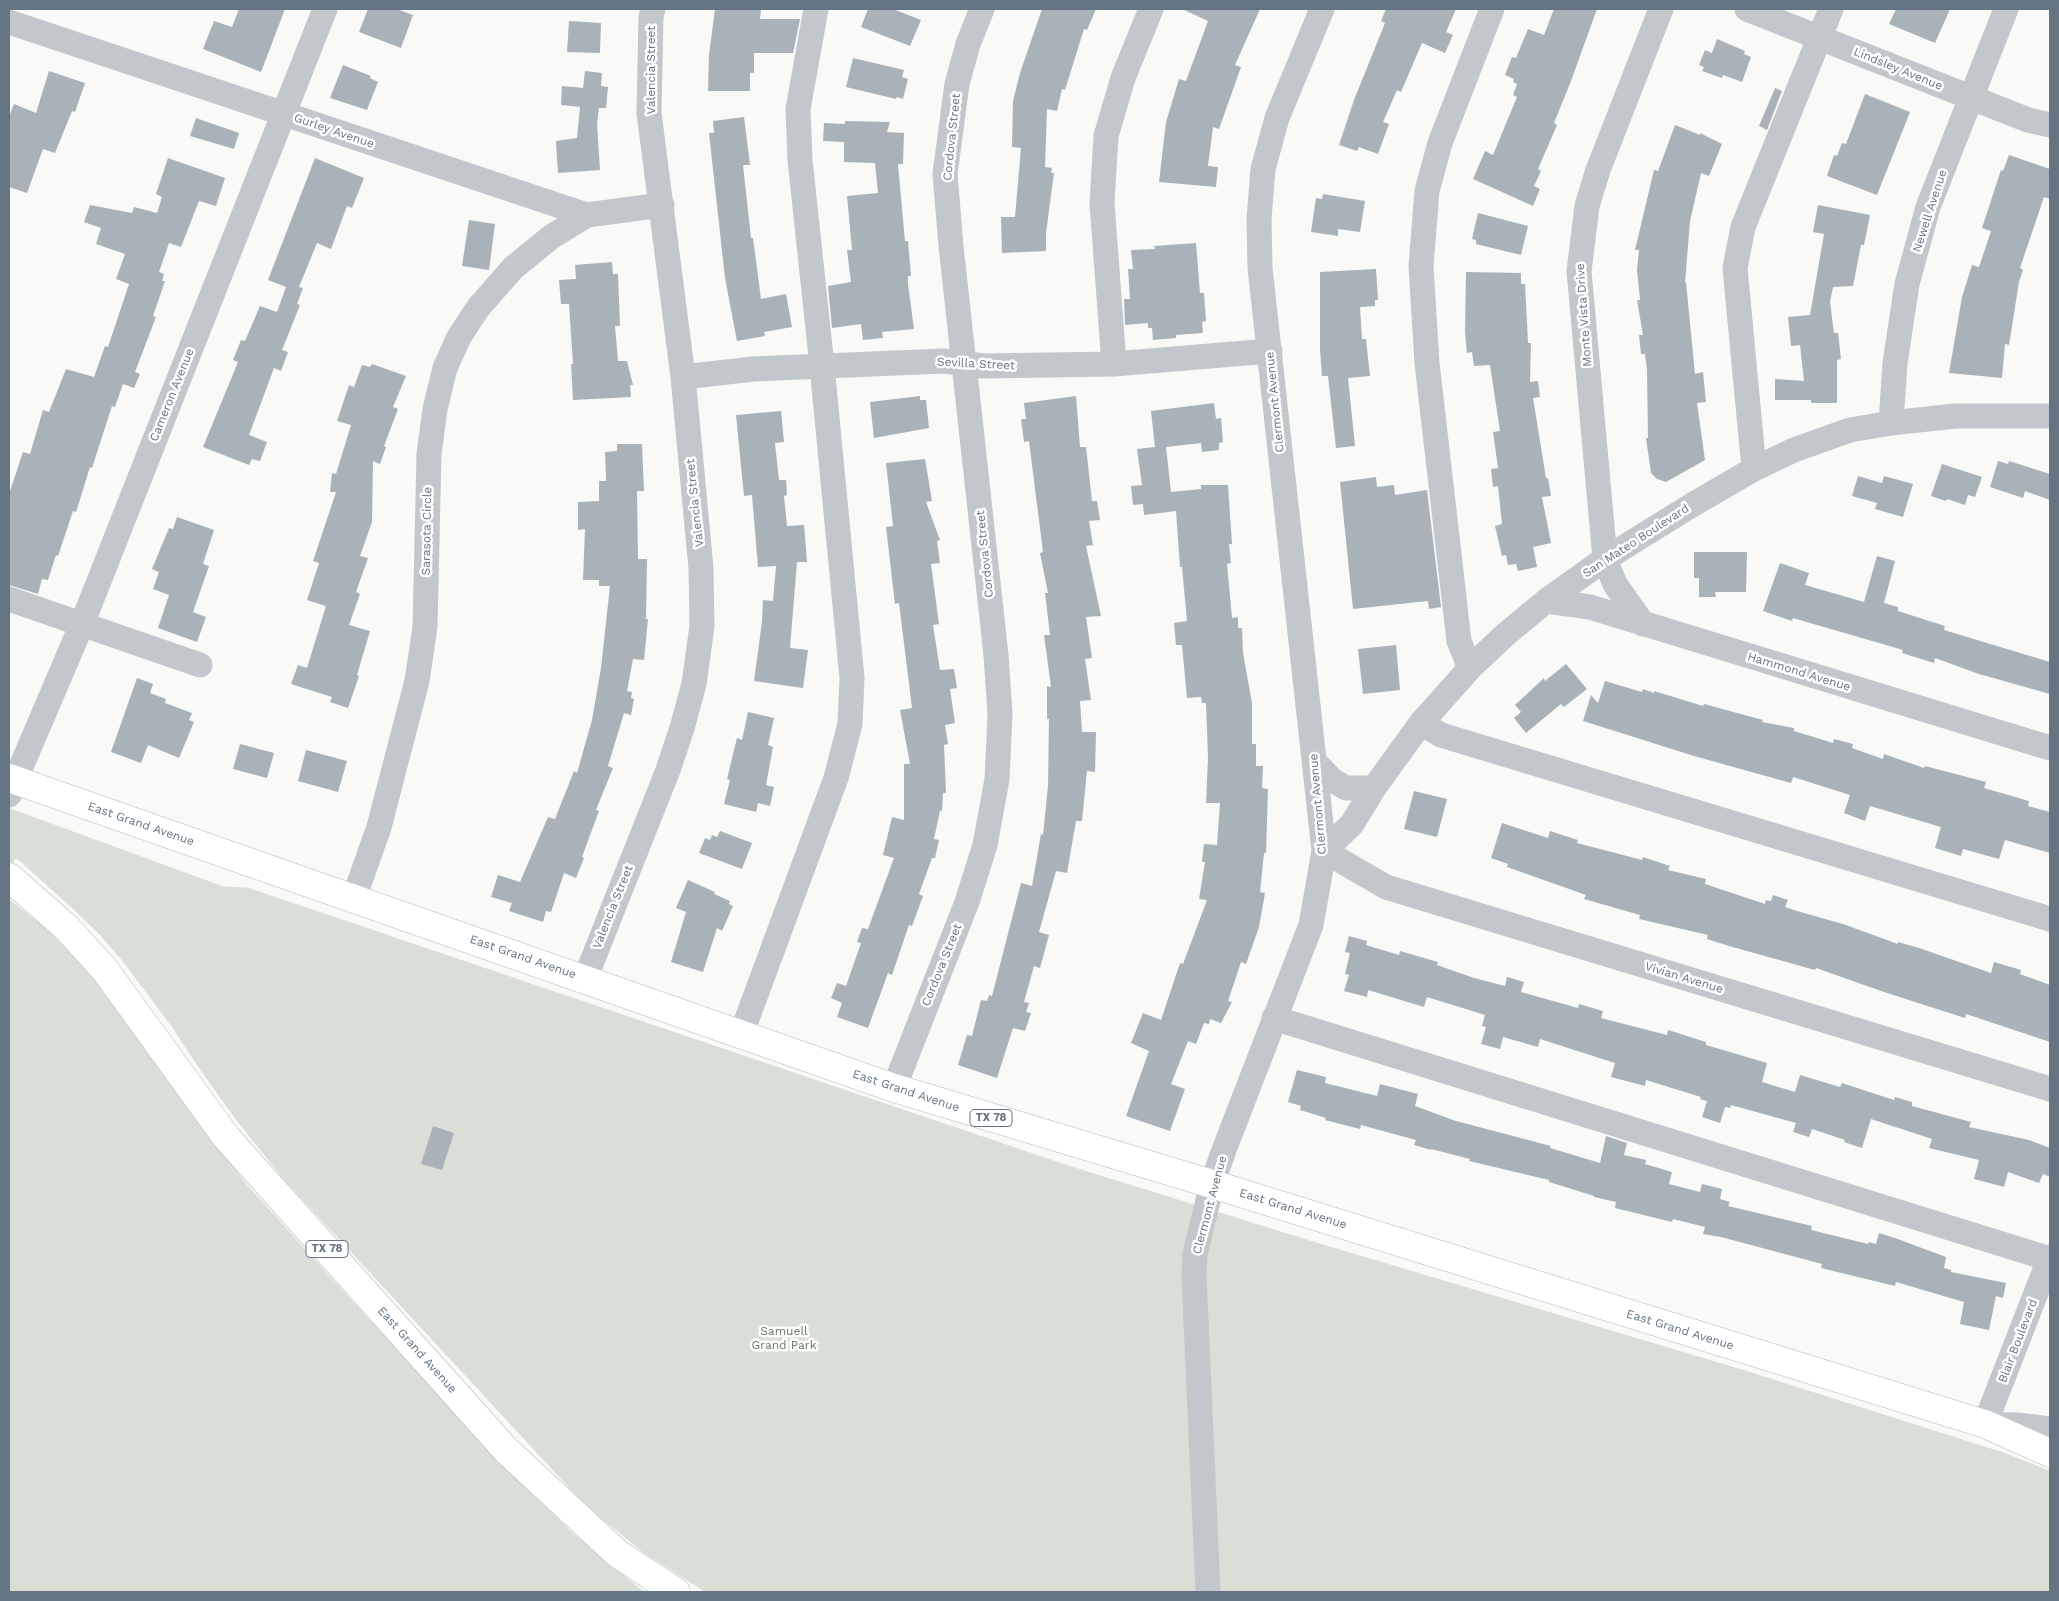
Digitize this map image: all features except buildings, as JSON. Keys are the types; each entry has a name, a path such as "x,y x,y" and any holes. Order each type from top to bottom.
{"main road":[{"name":"East Grand Avenue","path":"11,784 354,898 894,1088 1212,1184 1985,1424 2050,1453"},
{"name":"East Grand Avenue","path":"9,877 68,929 105,970 226,1137 506,1450 618,1554 676,1592"}],"street":[{"name":"Cameron Avenue","path":"11,784 82,624 326,9"},
{"name":"Valencia Street","path":"585,979 668,770 682,728 694,684 702,626 701,568 683,377 649,113 651,17 653,9"},
{"path":"741,1035 836,778 850,724 852,678 800,160 798,110 816,9"},
{"name":"Cordova Street","path":"894,1088 967,902 985,845 997,779 1000,714 996,655 951,246 945,174 957,84 968,44 982,9"},
{"path":"1114,364 1102,202 1106,136 1122,78 1151,9"},
{"name":"Clermont Avenue","path":"1208,1592 1194,1274 1196,1254 1212,1184 1311,925 1324,851 1260,268 1259,219 1263,169 1277,118 1322,9"},
{"path":"1470,668 1460,641 1427,363 1421,266 1427,191 1440,143 1492,9"},
{"name":"Monte Vista Drive","path":"1643,624 1615,584 1605,559 1579,271 1587,206 1592,188 1661,9"},
{"name":"Lindsley Avenue","path":"1746,9 2028,120 2050,126"},
{"path":"1754,469 1735,268 1743,227 1831,9"},
{"name":"Newell Avenue","path":"1892,423 1895,363 1907,284 1928,207 2006,9"},
{"name":"Gurley Avenue","path":"9,22 587,215 662,205"},
{"name":"Sarasota Circle","path":"354,898 379,827 406,731 417,681 425,627 429,454 435,409 445,368 459,337 478,308 513,268 551,237 587,215"},
{"name":"Sevilla Street","path":"683,377 753,369 943,361 984,366 1114,364 1270,351"},
{"name":"San Mateo Boulevard","path":"1324,851 1352,824 1374,788 1422,723 1470,668 1505,635 1546,601 1605,559 1692,504 1754,469 1794,450 1850,430 1955,416 2050,416"},
{"path":"9,599 200,665"},
{"name":"Hammond Avenue","path":"1546,601 1590,607 2050,748"},
{"path":"1422,723 1441,735 2050,920"},
{"path":"1315,762 1332,780 1346,788 1374,788"},
{"name":"Vivian Avenue","path":"1324,851 1386,887 2050,1089"},
{"path":"1274,1018 2050,1259"},
{"name":"Blair Boulevard","path":"1985,1424 2050,1259"},
{"name":"East Grand Avenue","path":"1985,1424 2050,1429"}],"green space":[{"name":"Samuell Grand Park","path":"9,808 222,886 249,888 1070,1166 1318,1243 1747,1371 2005,1453 2050,1471 2050,1592 705,1592 644,1553 586,1506 287,1183 236,1120 172,1027 121,959 98,933 16,858 9,870"},
{"path":"9,899 42,925 84,966 129,1023 175,1091 248,1186 354,1303 496,1456 569,1530 644,1592 9,1592"}]}
